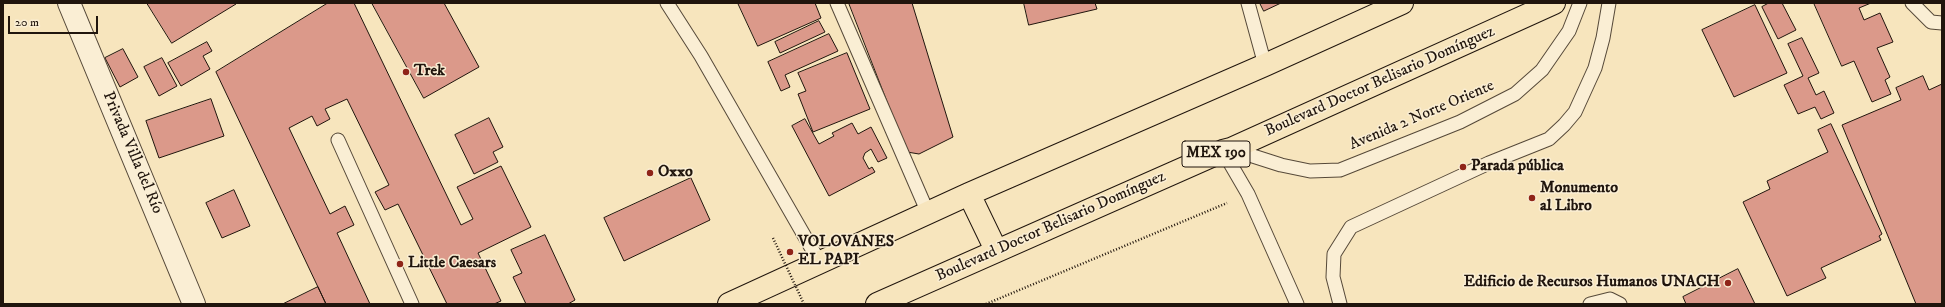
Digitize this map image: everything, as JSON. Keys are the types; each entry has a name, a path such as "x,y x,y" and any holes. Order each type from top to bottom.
{"main road":[{"path":"729,304 928,212 1265,65 1402,3"},
{"name":"Boulevard Doctor Belisario Domínguez","path":"877,304 996,250 1227,150 1554,3"},
{"path":"969,194 996,250"}],"street":[{"name":"Privada Villa del Río","path":"70,3 194,304"}],"lane":[{"path":"667,3 701,56 820,263"},
{"path":"837,3 928,212"},
{"path":"1248,3 1265,65"},
{"name":"Avenida 2 Norte Oriente","path":"1227,150 1281,165 1310,171 1340,170 1460,122 1515,94 1542,70 1569,31 1580,3"},
{"path":"1340,304 1333,277 1334,254 1351,227 1489,163 1549,139 1564,125 1575,112 1595,68 1603,38 1609,3"},
{"path":"1912,3 1931,22 1942,23"},
{"path":"338,140 412,304"},
{"path":"1227,150 1296,304"},
{"path":"1590,304 1610,299 1620,304"}],"path":[{"path":"986,304 1248,194"},
{"path":"773,238 804,304"}],"building":[{"path":"147,3 236,3 236,4 172,43"},
{"path":"328,3 354,3 461,225 473,219 457,187 501,166 531,227 478,253 501,301 494,304 447,304 398,204 385,210 375,192 389,185 347,99 325,109 330,119 317,126 312,116 289,128 330,214 345,206 354,225 337,233 370,304 326,304 216,72"},
{"path":"372,3 444,3 479,67 424,98"},
{"path":"738,3 815,3 821,18 758,46"},
{"path":"849,3 912,3 953,137 919,154 907,152"},
{"path":"1024,3 1095,3 1097,9 1029,25"},
{"path":"1260,3 1281,3 1264,11"},
{"path":"1769,3 1782,3 1796,30 1778,39 1762,7"},
{"path":"1814,3 1871,3 1859,8 1864,20 1880,13 1893,42 1877,48 1890,77 1885,80 1891,94 1872,102 1854,61 1842,66"},
{"path":"1755,5 1787,73 1734,97 1702,30"},
{"path":"819,21 825,32 780,53 775,42"},
{"path":"829,34 838,51 785,75 790,87 781,91 768,62"},
{"path":"1802,38 1819,73 1808,78 1816,95 1824,91 1834,113 1821,119 1815,107 1798,114 1784,85 1803,76 1788,44"},
{"path":"207,42 212,51 203,56 210,69 181,86 168,63"},
{"path":"123,49 138,77 120,87 105,58"},
{"path":"847,53 870,109 813,132 798,94 806,91 798,73"},
{"path":"162,58 177,86 159,96 144,67"},
{"path":"1923,76 1929,90 1942,84 1942,304 1916,304 1842,125 1901,100 1896,88"},
{"path":"211,99 224,136 159,158 146,121"},
{"path":"489,118 503,147 493,152 498,162 474,174 455,135"},
{"path":"805,119 819,144 834,136 832,133 852,123 858,134 871,127 887,158 878,162 871,149 865,153 863,158 869,169 872,167 875,172 829,196 792,126"},
{"path":"1831,124 1882,234 1879,236 1881,240 1821,268 1826,278 1787,296 1743,202 1770,189 1767,181 1828,152 1818,130"},
{"path":"691,178 710,220 624,261 604,218"},
{"path":"234,190 250,226 222,238 206,203"},
{"path":"545,235 575,300 568,304 526,304 513,277 522,273 511,250"},
{"name":"Edificio de Recursos Humanos UNACH","path":"1738,269 1755,304 1686,304 1683,297"},
{"path":"318,287 326,304 283,304"}],"place":[{"name":"Trek","path":"406,72"},
{"name":"Parada pública","path":"1463,167"},
{"name":"Oxxo","path":"650,173"},
{"name":"Monumento al Libro","path":"1532,198"},
{"name":"VOLOVANES EL PAPI","path":"790,252"},
{"name":"Little Caesars","path":"400,264"},
{"name":"Edificio de Recursos Humanos UNACH","path":"1728,283"}]}
